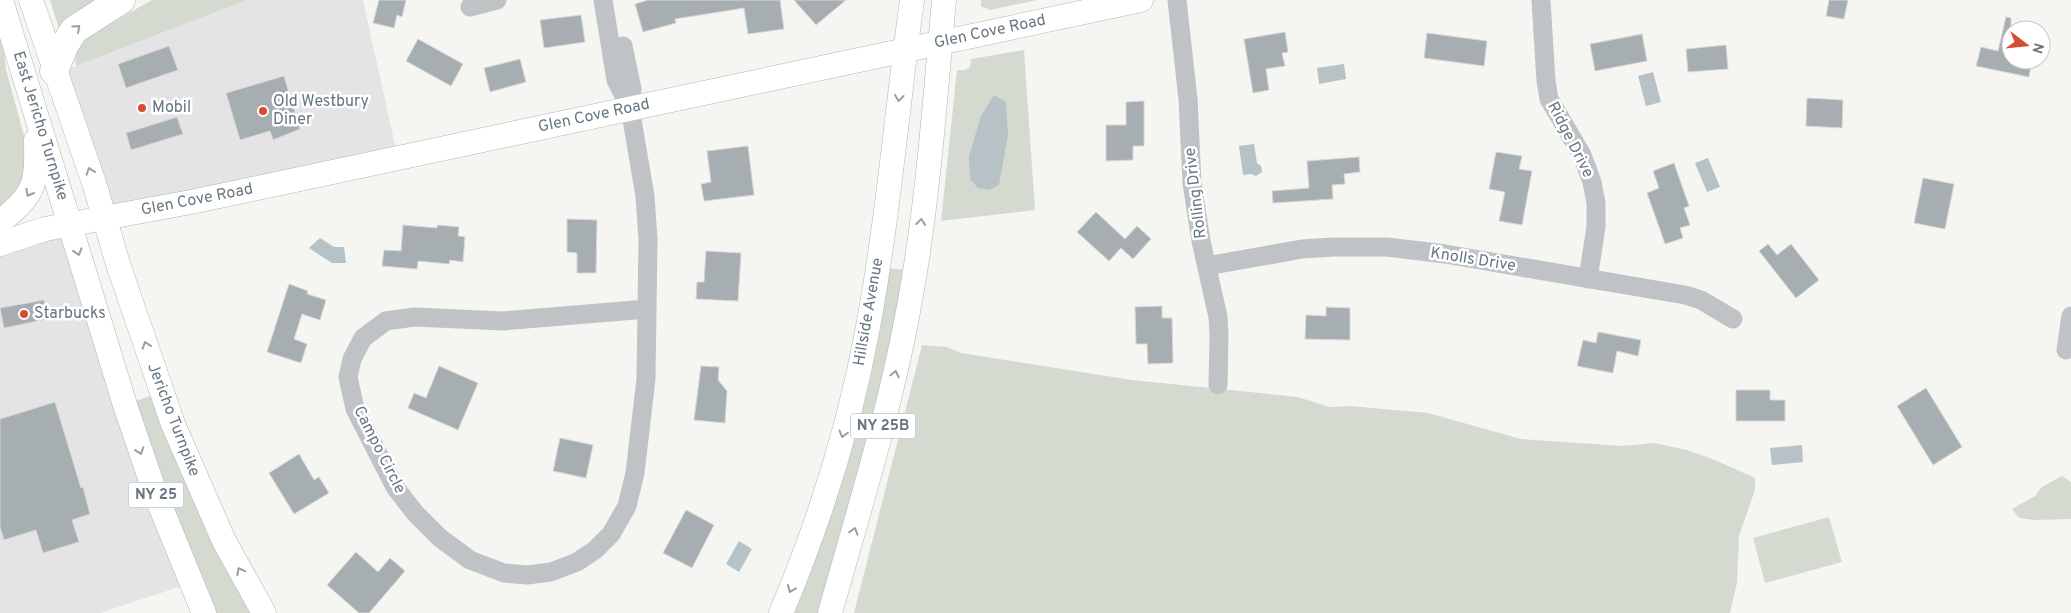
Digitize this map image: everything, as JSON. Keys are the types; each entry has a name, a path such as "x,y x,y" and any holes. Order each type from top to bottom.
{"highway":[{"path":"54,71 64,46 74,30 121,0"}],"main road":[{"name":"East Jericho Turnpike","path":"1,0 70,224"},
{"name":"East Jericho Turnpike","path":"30,0 94,183 103,218"},
{"name":"Hillside Avenue","path":"781,613 804,558 832,478 862,359 878,266 912,0"},
{"name":"NY 25B","path":"830,613 884,422 908,309 924,203 944,0"},
{"name":"Glen Cove Road","path":"0,244 46,229 196,201 1141,0"},
{"path":"0,223 23,203 34,185 37,166 35,111"},
{"name":"Jericho Turnpike","path":"103,218 161,392 184,451 224,541 264,613"},
{"name":"Glen Cove Road","path":"0,223 46,229"},
{"name":"NY 25","path":"70,224 149,477 204,613"}],"street":[{"path":"470,7 497,0"},
{"path":"603,0 616,80 630,108"},
{"path":"613,0 632,89 630,108"},
{"name":"Rolling Drive","path":"1177,0 1188,99 1192,183 1201,241 1218,326 1218,385"},
{"name":"Ridge Drive","path":"1541,0 1546,81 1549,99 1582,155 1592,182 1596,203 1596,227 1588,279"},
{"name":"Campo Circle","path":"630,108 645,196 648,239 646,379 635,473 627,506 611,534 595,550 577,562 551,572 527,575 504,573 470,560 440,538 415,513 395,487 355,409 348,377 352,359 363,338 386,320 414,317 502,321 646,309"},
{"name":"Knolls Drive","path":"1207,266 1302,249 1334,247 1387,248 1445,254 1684,295 1701,300 1733,319"},
{"path":"2066,350 2071,316"}],"shaded area":[{"path":"50,0 106,0 59,29"},
{"path":"152,0 247,0 76,66 77,52 73,48 82,35 115,21"},
{"path":"247,0 363,0 398,158 103,218 54,71 76,66"},
{"path":"981,0 1037,0 990,10 981,6"},
{"path":"2,31 6,70 33,168 19,190 0,211 0,32"},
{"path":"1024,50 1035,210 941,221 957,70 965,70 970,67 971,59"},
{"path":"1344,64 1346,79 1319,84 1317,68"},
{"path":"1653,72 1661,102 1646,106 1638,76"},
{"path":"994,95 1006,102 1008,135 999,185 989,190 978,188 970,179 969,156 981,116"},
{"path":"1254,144 1257,163 1261,166 1262,172 1256,176 1251,174 1243,175 1239,146"},
{"path":"1708,158 1720,187 1707,192 1695,163"},
{"path":"70,224 191,583 100,613 0,613 0,244"},
{"path":"320,238 334,247 344,247 346,263 332,263 309,248"},
{"path":"878,267 915,271 830,613 781,613"},
{"path":"922,345 947,347 961,353 1132,380 1298,397 1329,407 1350,406 1428,413 1521,439 1622,446 1654,443 1687,450 1755,478 1755,490 1739,536 1737,583 1730,613 854,613"},
{"path":"161,392 264,613 204,613 125,405"},
{"path":"1802,445 1803,462 1772,465 1770,448"},
{"path":"2062,476 2071,482 2071,519 2034,520 2019,518 2012,509 2035,496 2042,487"},
{"path":"1829,517 1842,562 1765,583 1753,538"},
{"path":"739,541 752,549 739,572 726,564"}],"building":[{"path":"379,0 406,0 402,17 397,15 394,28 373,23"},
{"path":"648,0 780,0 784,29 748,34 744,8 675,19 676,23 643,32 635,4"},
{"path":"794,0 846,0 816,25"},
{"path":"1829,0 1848,0 1844,19 1826,16"},
{"path":"581,15 585,42 544,48 540,20"},
{"path":"1285,32 1288,52 1282,53 1285,66 1266,69 1269,90 1253,93 1244,39"},
{"path":"1427,33 1487,41 1484,66 1424,58"},
{"path":"1642,34 1647,61 1595,71 1590,44"},
{"path":"2001,38 2001,70 2030,70 2029,77 1976,66 1981,47 1998,51"},
{"path":"418,39 463,64 451,86 406,61"},
{"path":"1726,45 1728,69 1688,72 1686,49"},
{"path":"169,46 178,70 126,88 118,64"},
{"path":"520,59 526,82 490,92 484,68"},
{"name":"Old Westbury Diner","path":"284,76 300,129 273,140 270,131 240,140 226,93"},
{"path":"1807,98 1843,100 1842,128 1806,126"},
{"path":"1144,101 1144,146 1133,146 1133,160 1106,161 1106,125 1126,125 1126,102"},
{"path":"177,117 183,134 131,150 126,133"},
{"path":"748,146 754,195 704,201 701,184 711,182 707,151"},
{"path":"1496,152 1522,156 1519,169 1532,171 1522,225 1499,221 1505,192 1489,189"},
{"path":"1359,157 1360,172 1344,174 1345,184 1332,185 1333,199 1273,203 1272,191 1309,188 1307,161"},
{"path":"1674,163 1689,206 1684,208 1690,225 1680,228 1683,238 1665,244 1647,193 1659,188 1653,171"},
{"path":"1923,178 1954,184 1945,229 1914,223"},
{"path":"1096,212 1125,239 1137,226 1151,239 1133,259 1121,248 1109,261 1077,232"},
{"path":"567,219 597,220 596,273 577,273 577,253 567,252"},
{"path":"403,225 437,228 437,225 459,227 458,236 465,237 463,262 450,260 449,264 418,261 417,269 382,266 384,250 401,251"},
{"path":"1768,244 1777,255 1791,244 1819,280 1796,298 1759,251"},
{"path":"706,251 741,253 738,301 696,299 697,282 704,282"},
{"path":"289,284 308,291 307,294 326,300 320,320 302,314 294,339 307,344 301,363 267,352"},
{"name":"Starbucks","path":"44,300 47,319 4,328 0,308"},
{"path":"1162,306 1162,318 1172,318 1173,363 1148,364 1147,344 1136,344 1135,307"},
{"path":"1326,307 1350,308 1350,340 1305,339 1306,315 1326,316"},
{"path":"1598,332 1641,340 1638,356 1617,351 1613,373 1577,366 1583,340 1596,343"},
{"path":"439,366 478,383 458,430 408,408 414,393 426,398"},
{"path":"701,366 719,367 718,380 727,391 725,423 694,420"},
{"path":"1926,388 1962,447 1933,465 1897,406"},
{"path":"1736,390 1770,390 1770,400 1785,400 1785,421 1736,421"},
{"path":"55,402 90,514 72,520 79,542 43,553 36,530 4,540 0,527 0,419"},
{"path":"560,438 593,445 586,478 553,471"},
{"path":"299,454 314,480 319,477 329,493 294,514 269,473"},
{"path":"686,510 714,525 692,568 663,553"},
{"path":"356,552 378,572 390,558 405,571 369,613 359,613 327,585"}],"place":[{"name":"Mobil","path":"142,108"},
{"name":"Old Westbury Diner","path":"263,111"},
{"name":"Starbucks","path":"24,314"}]}
